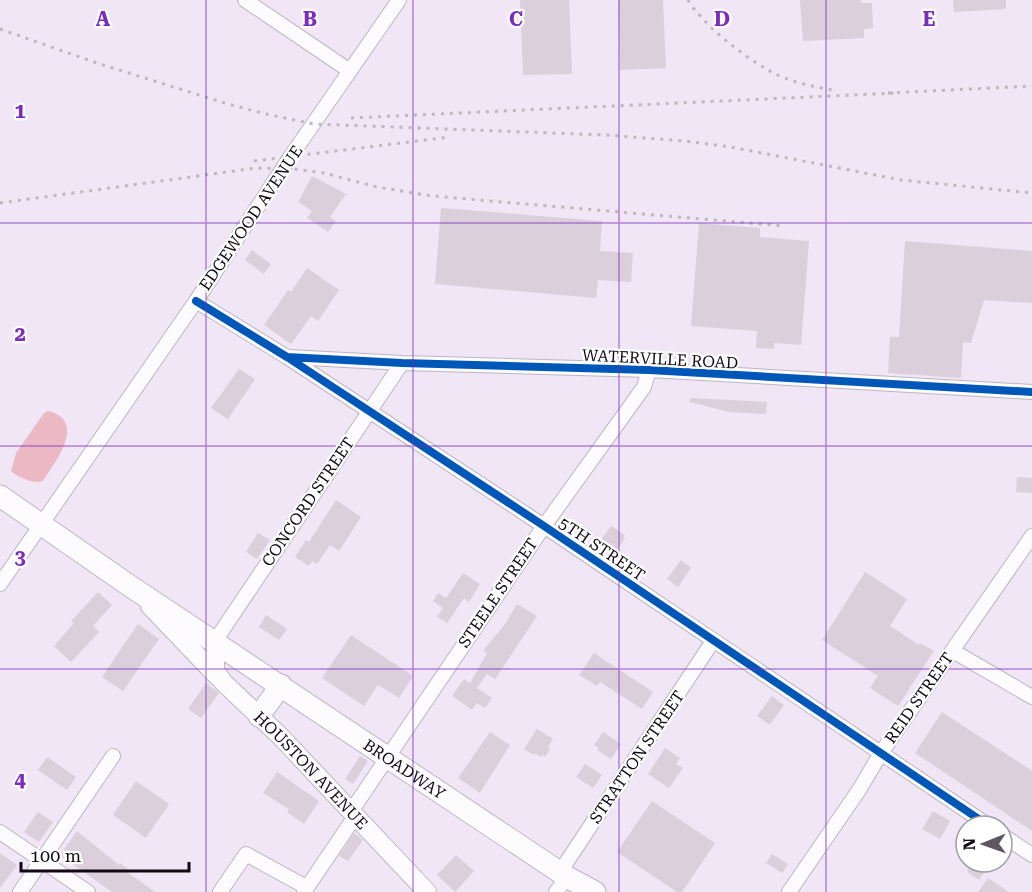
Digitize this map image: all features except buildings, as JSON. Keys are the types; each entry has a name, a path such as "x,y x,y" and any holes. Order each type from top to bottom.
{"main road":[{"name":"BROADWAY","path":"0,496 130,586 387,756 561,880 595,892"},
{"path":"259,716 281,685"}],"street":[{"path":"245,0 350,71"},
{"name":"EDGEWOOD AVENUE","path":"0,585 196,301 291,156 399,0"},
{"name":"5TH STREET","path":"196,301 287,357 544,526 971,814"},
{"name":"WATERVILLE ROAD","path":"287,357 402,363 648,370 1032,393"},
{"name":"CONCORD STREET","path":"215,641 402,363"},
{"name":"STEELE STREET","path":"305,890 387,756 544,526 644,387 648,370"},
{"name":"REID STREET","path":"789,892 859,790 881,753 1032,536"},
{"name":"HOUSTON AVENUE","path":"130,586 354,813 427,892"},
{"path":"215,641 215,670 223,682"},
{"name":"STRATTON STREET","path":"561,880 713,641"},
{"path":"953,651 1032,697"},
{"path":"20,892 113,756"},
{"path":"0,831 88,892"},
{"path":"1014,843 1032,855"},
{"path":"220,892 246,854 305,890"}],"shaded area":[{"path":"48,411 60,416 66,423 65,443 43,481 31,481 11,471 16,453 44,413"}],"railway":[{"path":"688,0 713,29 758,64 791,80 834,90"},
{"path":"0,29 97,63 228,104 314,124 605,135 685,141 731,147 901,180 1032,193"},
{"path":"888,93 1032,86"},
{"path":"351,118 896,93"},
{"path":"254,161 450,137"},
{"path":"0,203 256,168 294,169 324,173 377,187 432,196 784,226"}],"cycle path":[{"path":"196,301 287,357 544,526 971,814"},
{"path":"287,357 402,363 649,370 1032,392"}]}
